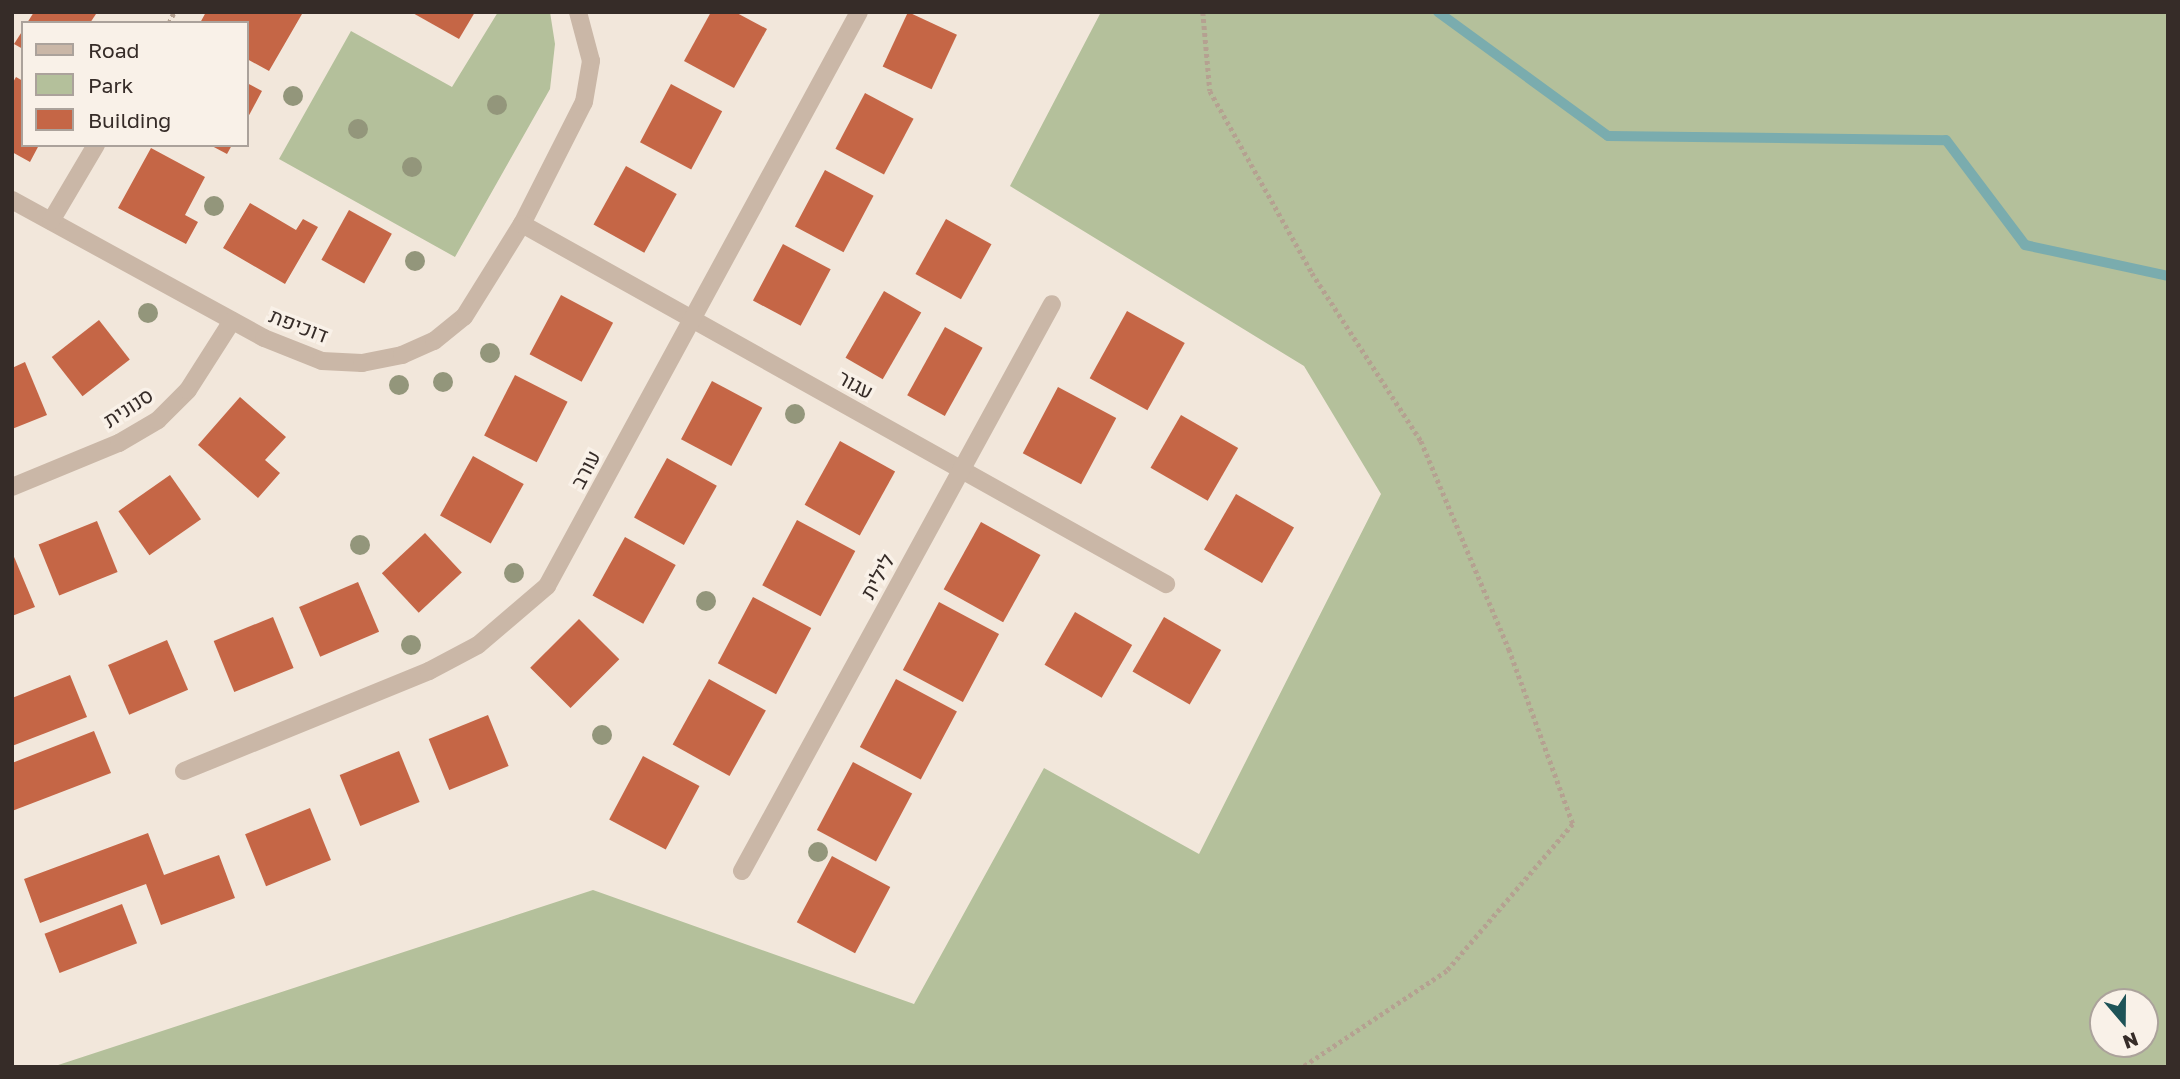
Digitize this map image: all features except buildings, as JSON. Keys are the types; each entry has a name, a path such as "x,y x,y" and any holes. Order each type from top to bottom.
{"street":[{"name":"דוכיפת","path":"12,200 232,321 322,360 362,363 402,355 434,341 464,317 522,224 584,102 591,61 578,12"},
{"name":"עורב","path":"184,771 429,671 478,645 512,620 547,586 575,539 691,317 859,12"},
{"path":"51,221 95,147"},
{"name":"עגור","path":"522,224 1166,584"},
{"name":"לילית","path":"742,871 1052,304"},
{"name":"סנונית","path":"12,487 119,443 158,420 188,390 232,321"}],"path":[{"path":"1203,12 1210,90 1312,273 1421,441 1509,649 1573,824 1447,971 1303,1067"}],"green space":[{"path":"498,12 550,12 555,44 550,89 455,257 279,159 351,31 452,87"},
{"path":"1101,12 2168,12 2168,1067 52,1067 593,890 914,1004 1044,768 1199,854 1381,494 1304,366 1010,186"}],"waterway":[{"path":"1438,12 1608,136 1946,140 2025,245 2168,276"}]}
